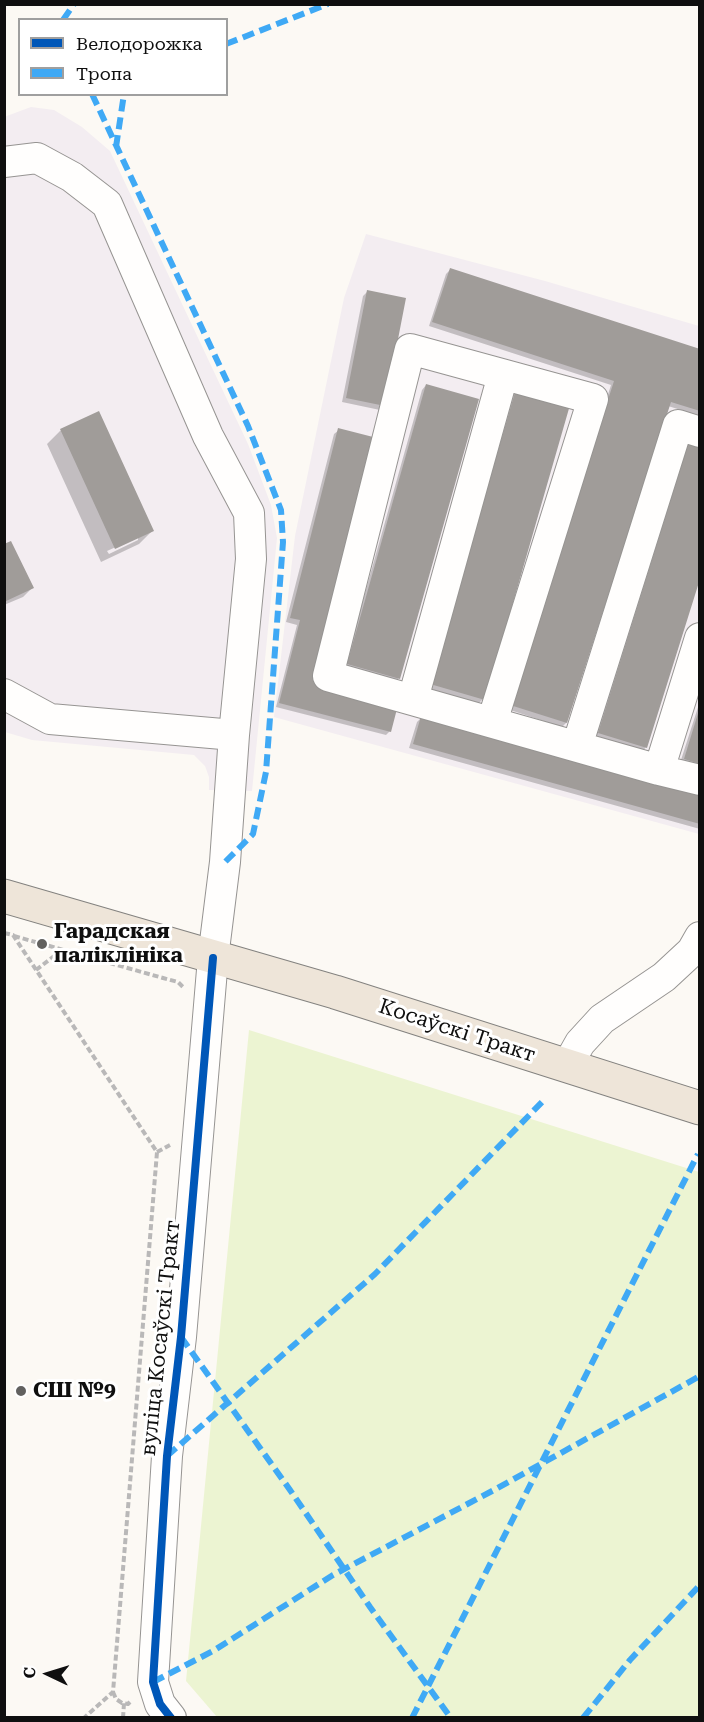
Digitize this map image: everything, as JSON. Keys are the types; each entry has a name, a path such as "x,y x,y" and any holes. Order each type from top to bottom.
{"main road":[{"path":"4,896 213,958"},
{"name":"Косаўскі Тракт","path":"213,958 334,992 699,1108"}],"street":[{"name":"вуліца Косаўскі Тракт","path":"4,162 37,158 72,177 107,204 208,436 249,513 251,559 234,735 225,862 213,958 181,1337 166,1456 153,1682 160,1704 171,1718"},
{"path":"492,722 593,399 410,349 328,676 659,770 699,780"},
{"path":"413,699 503,375"},
{"path":"577,746 678,425 699,432"},
{"path":"659,770 699,638"},
{"path":"4,694 50,719 234,735"},
{"path":"567,1066 580,1043 603,1019 664,977 692,951 699,937"}],"path":[{"path":"4,933 178,982 190,993"},
{"path":"13,935 157,1152 113,1692 84,1718"},
{"path":"36,970 62,949"},
{"path":"157,1152 174,1143"},
{"path":"123,1718 124,1703"}],"shaded area":[{"path":"31,107 54,110 82,127 110,151 248,444 271,505 277,538 252,791 209,790 209,777 205,766 194,755 32,740 5,732 4,117"},
{"path":"366,234 545,281 699,326 699,834 274,717 295,536 344,298"}],"green space":[{"path":"249,1030 699,1172 699,1717 217,1717 186,1681"}],"building":[{"path":"450,268 700,349 700,411 671,402 567,723 510,705 614,381 432,322"},
{"path":"367,290 406,298 385,406 346,398"},
{"path":"426,384 479,399 400,679 347,664"},
{"path":"516,389 570,405 485,700 430,684"},
{"path":"99,411 154,531 115,549 60,429"},
{"path":"338,428 377,438 314,683 398,705 391,732 279,703 300,620 290,618"},
{"path":"688,444 700,448 700,579 647,748 598,733"},
{"path":"11,541 34,588 4,602 4,544"},
{"path":"700,710 700,764 684,759"},
{"path":"421,716 700,794 700,824 413,744"}],"marked path":[{"path":"64,18 74,4"},
{"path":"228,43 328,4"},
{"path":"93,96 248,426 281,510 283,542 266,772 253,834 225,862"},
{"path":"116,147 124,96"},
{"path":"167,1456 375,1274 543,1101"},
{"path":"412,1718 698,1154"},
{"path":"181,1337 370,1607 451,1718"},
{"path":"153,1682 213,1651 333,1575 494,1490 700,1376"},
{"path":"583,1718 630,1660 700,1585"}],"cycle path":[{"path":"171,1718 160,1704 153,1682 167,1456 181,1337 213,958"}],"place":[{"name":"Гарадская паліклініка","path":"42,944"},
{"name":"СШ №9","path":"21,1391"}]}
